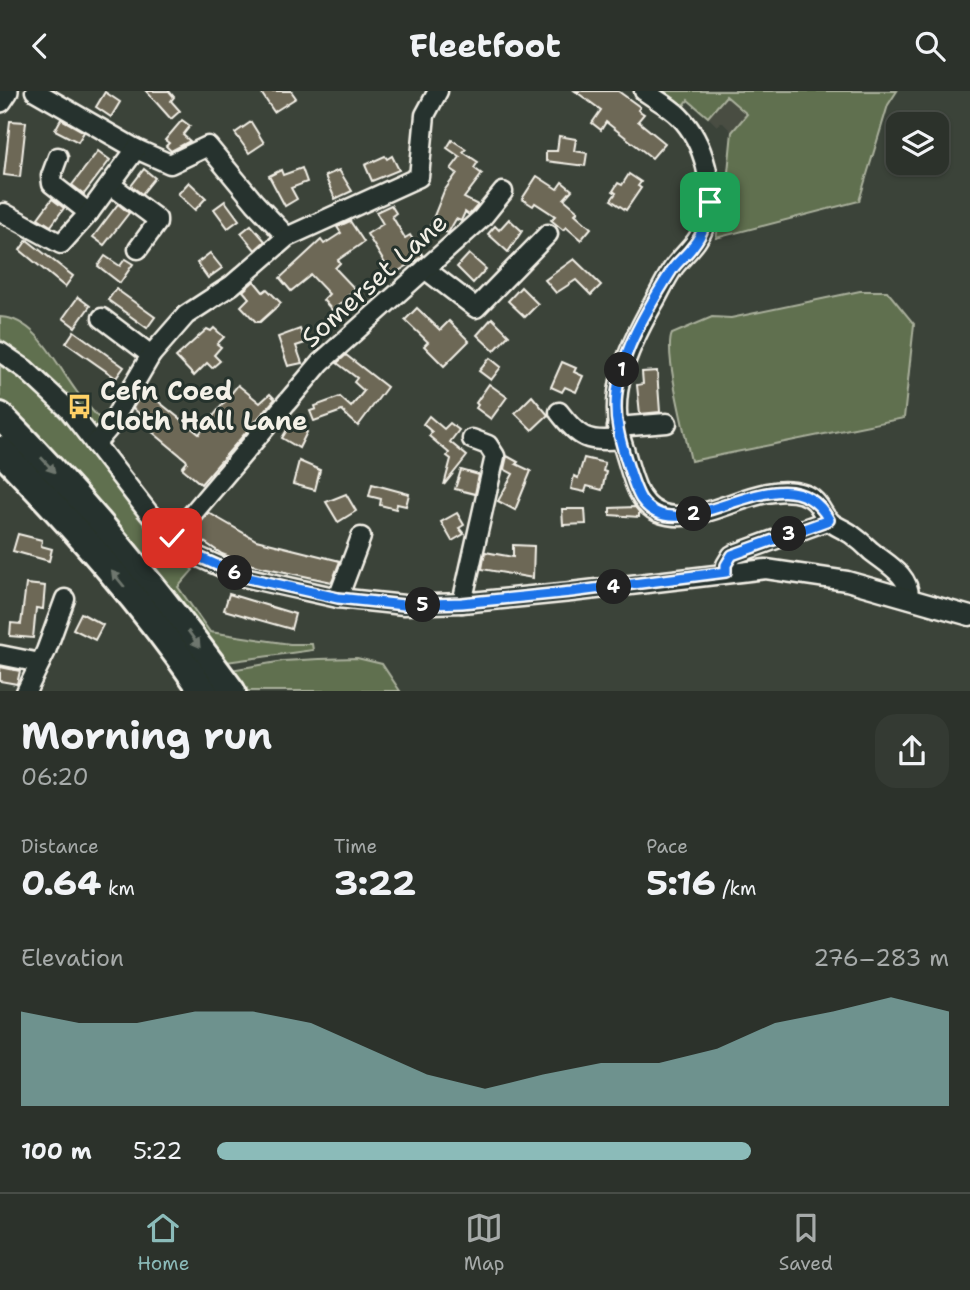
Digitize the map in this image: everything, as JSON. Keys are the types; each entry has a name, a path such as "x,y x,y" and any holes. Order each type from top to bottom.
{"highway":[{"path":"0,417 43,460 109,534 185,627 232,691"},
{"path":"0,450 95,550 159,629 204,691"}],"main road":[{"path":"0,100 6,91"}],"street":[{"path":"36,91 136,149 170,164 208,146 287,237"},
{"path":"95,444 108,429 151,355 186,315 232,285 287,237 419,177 425,115 438,91"},
{"path":"644,91 678,116 695,138 707,172 710,202 705,226 694,245 673,268 623,364 616,406 619,433 642,499 656,512 675,517 698,513 760,493 803,494 821,506 829,520 850,533 904,578 909,598"},
{"path":"4,213 61,244 89,213 136,149"},
{"path":"58,157 51,176 52,184 89,213"},
{"path":"111,184 157,219 157,223 138,249"},
{"name":"Somerset Lane","path":"172,538 321,362 482,218 503,191"},
{"path":"425,269 476,308 548,234"},
{"path":"102,318 151,355"},
{"path":"0,352 45,387 172,538 192,554 244,577 338,598 404,605 462,603 766,569 848,581 970,616"},
{"path":"559,412 572,428 586,439 667,423"},
{"path":"462,603 495,457 488,445 472,439"},
{"path":"726,572 726,565 732,555 829,520"},
{"path":"338,598 361,537"},
{"path":"26,691 65,599"},
{"path":"0,655 40,663"}],"shaded area":[{"path":"726,96 748,114 732,132 722,122 717,126 708,117"}],"green space":[{"path":"661,91 897,91 888,105 859,201 716,238 727,182 732,132 747,114 726,96 708,117 688,100 683,107"},
{"path":"860,291 887,291 914,324 904,418 691,461 670,358 672,334 712,317 731,318"},
{"path":"0,317 13,319 35,334 102,422 96,427 91,425 35,366 0,339"},
{"path":"0,366 40,396 59,416 147,529 193,570 178,587 210,632 290,644 312,644 313,650 226,662 231,670 283,661 357,658 382,664 400,691 241,691 39,441 0,402"}],"building":[{"path":"146,91 169,91 174,97 171,101 180,111 171,119"},
{"path":"260,91 291,91 296,98 274,112"},
{"path":"575,91 618,91 640,107 638,110 644,114 638,121 665,143 652,158 606,122 601,130 592,123 601,110"},
{"path":"105,92 120,102 111,117 96,107"},
{"path":"61,119 84,132 78,142 55,130"},
{"path":"182,120 190,126 183,135 190,141 171,151 165,140"},
{"path":"10,121 26,122 20,177 4,175"},
{"path":"251,122 264,143 249,153 235,133"},
{"path":"559,136 576,139 574,151 587,153 585,166 546,161 546,151 557,151"},
{"path":"452,140 466,149 463,152 478,162 474,168 482,174 464,198 478,205 469,215 465,212 461,221 456,219 448,233 430,226 444,191 457,173 451,169 460,157 447,148"},
{"path":"98,151 110,160 84,194 72,185"},
{"path":"385,156 387,159 392,156 399,170 372,181 365,165"},
{"path":"302,168 307,182 291,188 297,199 285,206 269,176 281,170 283,175"},
{"path":"144,169 155,178 142,194 131,186"},
{"path":"339,170 352,191 335,199 325,176"},
{"path":"629,174 641,182 638,186 641,188 626,210 611,200 618,183 622,185"},
{"path":"537,176 557,189 562,182 572,190 564,199 578,211 575,214 591,228 581,240 566,227 563,230 551,220 555,216 535,203 533,206 522,199"},
{"path":"189,182 206,198 195,210 178,194"},
{"path":"52,199 64,208 51,226 38,218"},
{"path":"225,201 239,220 228,228 214,209"},
{"path":"118,204 129,213 104,245 93,237"},
{"path":"391,205 396,213 392,216 405,238 410,235 423,256 392,275 367,234 383,224 376,212"},
{"path":"509,219 522,231 508,252 488,234 495,226 499,230"},
{"path":"350,221 364,242 338,260 340,263 335,268 355,289 333,311 323,300 329,294 311,275 291,291 280,278 321,240 324,244 341,233 337,227"},
{"path":"251,225 265,241 255,250 241,233"},
{"path":"27,240 73,276 65,287 20,250"},
{"path":"210,253 222,268 208,278 197,263"},
{"path":"469,254 486,269 473,283 457,267"},
{"path":"105,256 120,266 125,259 133,264 120,283 98,266"},
{"path":"574,259 601,285 591,295 576,280 556,293 545,280"},
{"path":"254,281 263,292 267,289 281,303 260,322 256,322 241,306 249,298 243,291"},
{"path":"521,287 538,304 525,317 508,301"},
{"path":"116,289 155,317 147,328 108,300"},
{"path":"78,297 90,306 75,327 63,318"},
{"path":"417,308 440,330 449,321 469,341 444,366 424,346 428,342 405,320"},
{"path":"492,318 509,335 494,351 477,335"},
{"path":"214,328 224,337 217,344 221,347 214,355 220,361 212,368 207,363 194,376 176,357 207,329 211,331"},
{"path":"300,329 305,343 296,346 302,363 288,366 278,337"},
{"path":"74,331 124,367 116,378 66,343"},
{"path":"346,355 387,387 358,426 342,411 314,421 310,411 316,409 315,406 340,397 351,407 364,391 354,382 357,378 337,363"},
{"path":"490,358 501,367 491,380 479,371"},
{"path":"562,362 576,368 574,372 583,376 576,392 565,387 562,392 551,387"},
{"path":"657,371 660,412 640,414 637,385 643,384 642,372"},
{"path":"489,384 507,397 491,419 476,408 476,403"},
{"path":"238,385 260,403 270,394 275,399 201,484 182,468 186,460 139,421 143,417 133,408 144,390 199,434"},
{"path":"532,396 548,415 532,430 515,413"},
{"path":"429,416 444,429 450,423 459,430 450,442 467,456 444,485 451,459 447,456 449,453 429,436 432,432 423,424"},
{"path":"292,422 307,432 299,448 282,438"},
{"path":"507,456 531,471 515,510 498,501 513,474 504,469"},
{"path":"584,458 605,463 602,490 587,486 585,492 571,489 574,476 578,478"},
{"path":"299,461 320,470 315,490 293,484"},
{"path":"461,470 479,475 475,494 455,489"},
{"path":"372,484 409,494 406,506 397,504 396,509 380,505 381,499 369,496"},
{"path":"346,494 356,511 338,522 326,502"},
{"path":"635,507 639,517 610,515 610,508"},
{"path":"562,509 585,509 586,524 563,525"},
{"path":"209,513 256,540 340,561 332,582 248,564 222,554 191,533"},
{"path":"457,513 464,525 459,528 464,534 452,541 441,522"},
{"path":"18,534 42,540 41,546 52,549 49,561 13,551"},
{"path":"513,545 534,546 533,578 482,569 485,552 513,557"},
{"path":"26,584 45,586 43,609 36,608 33,638 10,636 11,623 21,624"},
{"path":"229,594 295,614 291,629 224,610"},
{"path":"81,613 103,625 95,640 73,629"},
{"path":"0,667 20,671 17,684 0,681"}],"place":[{"name":"Cefn Coed Cloth Hall Lane","path":"80,406"}],"route":[{"path":"172,538 192,554 244,577 338,598 404,605 462,603 571,592 726,572 726,565 732,555 829,520 821,506 803,494 760,493 698,513 675,517 656,512 642,499 617,427 616,406 623,364 636,334 673,268 694,245 705,226 710,202"}]}
